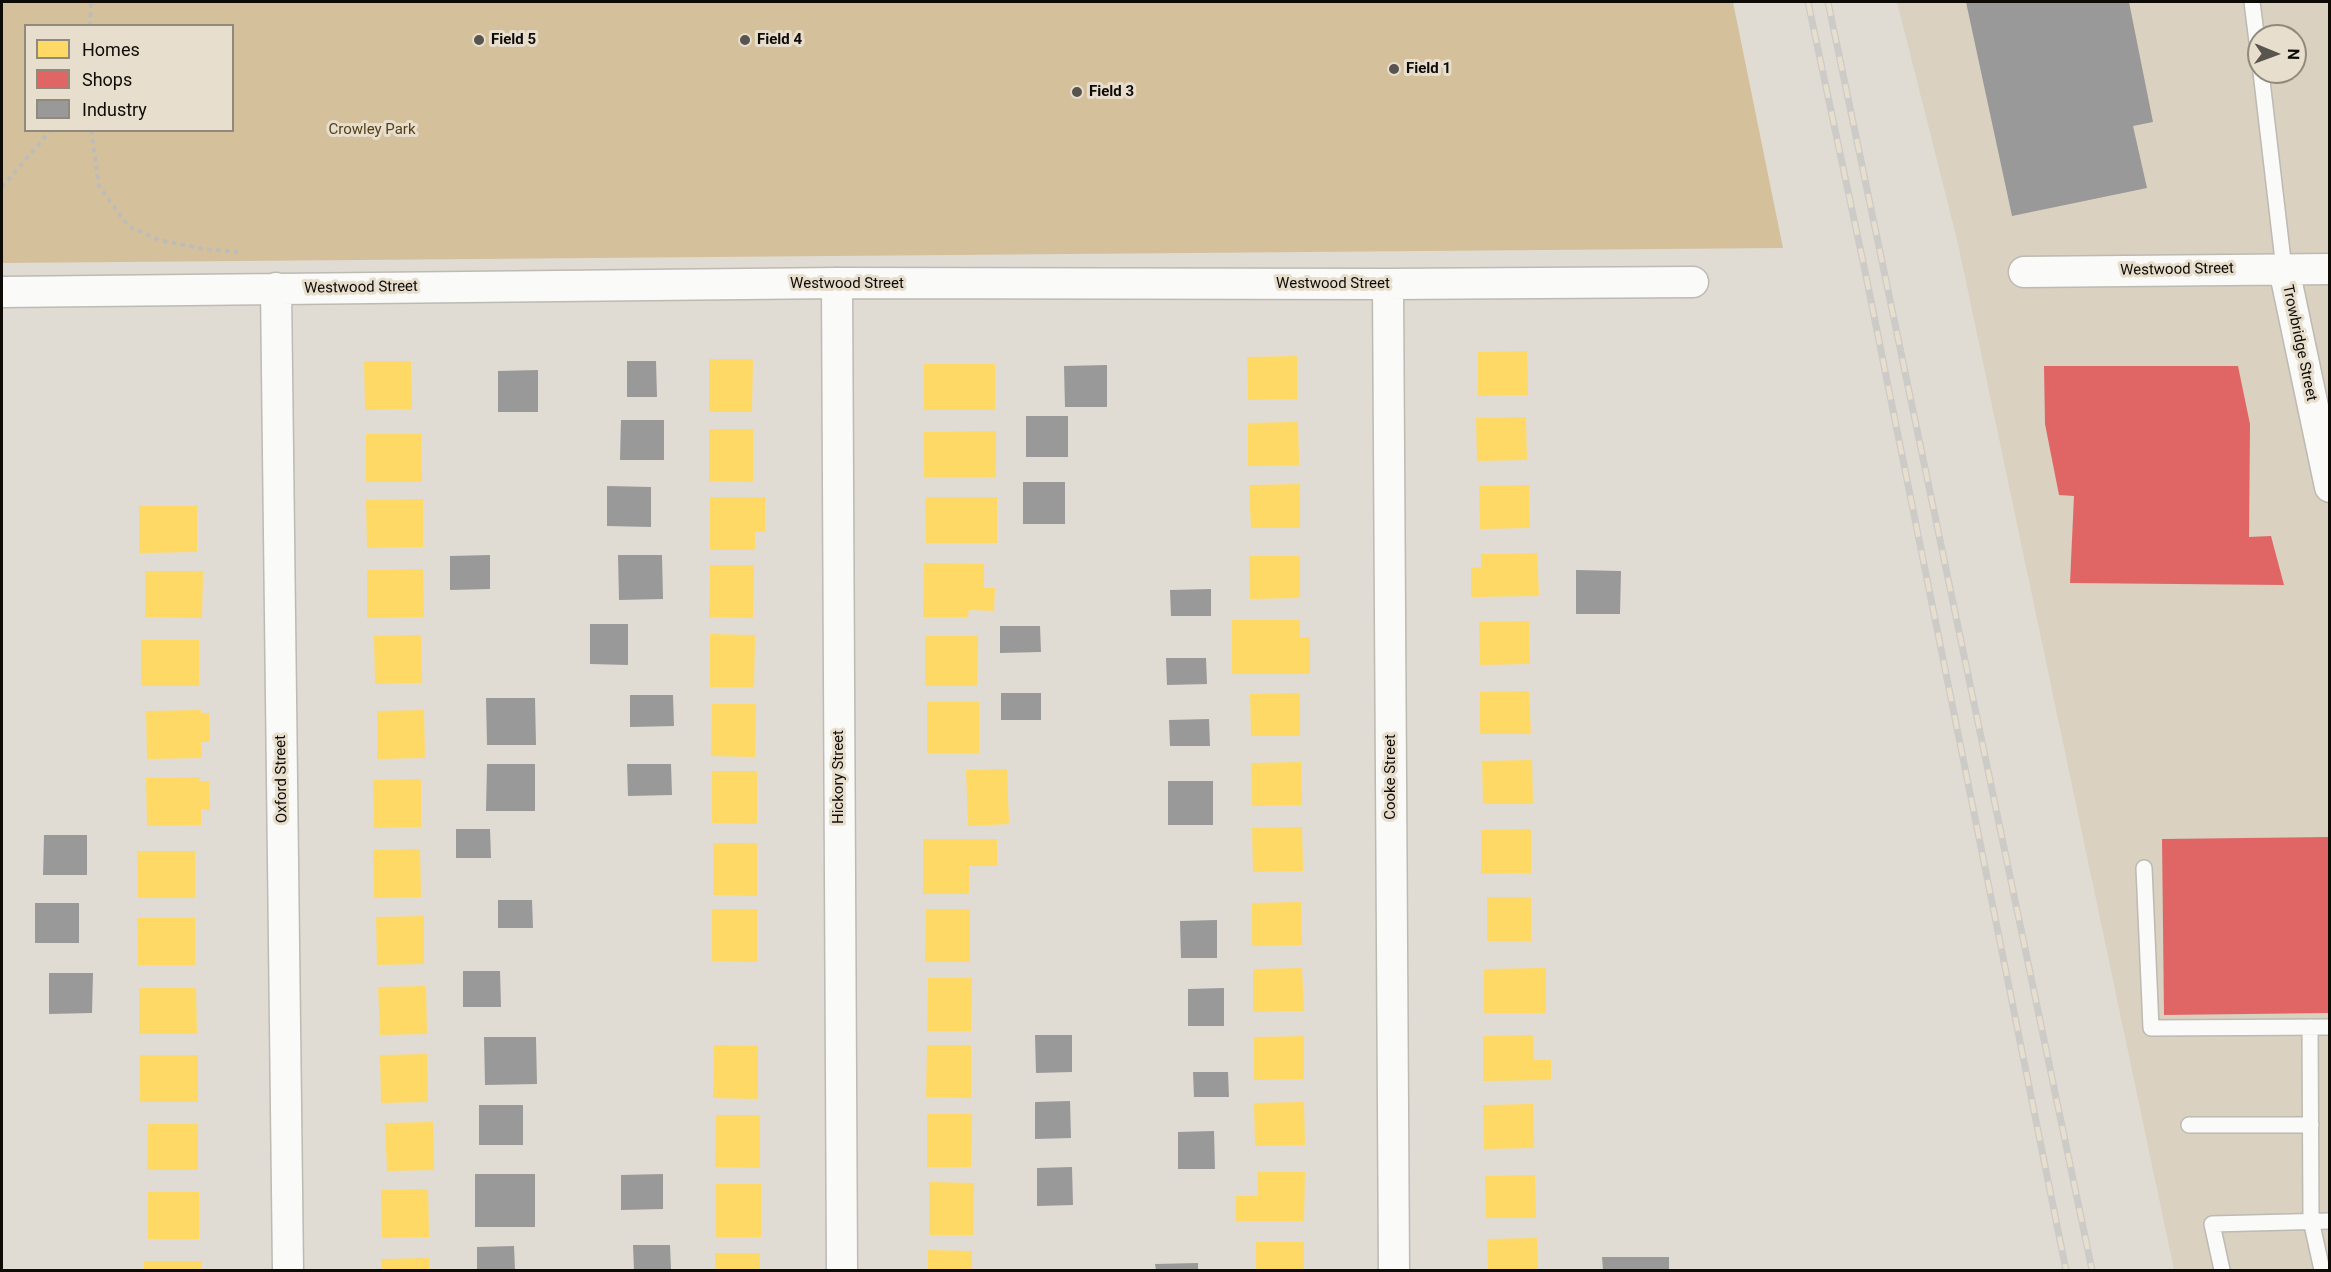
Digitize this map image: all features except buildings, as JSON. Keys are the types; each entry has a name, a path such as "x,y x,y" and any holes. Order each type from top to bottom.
{"street":[{"name":"Trowbridge Street","path":"2284,269 2330,487"},
{"name":"Westwood Street","path":"2024,272 2330,269"},
{"name":"Westwood Street","path":"2,292 837,283 1694,282"},
{"name":"Hickory Street","path":"837,283 842,1270"},
{"name":"Cooke Street","path":"1388,284 1394,1270"},
{"name":"Oxford Street","path":"276,288 288,1270"}],"lane":[{"path":"2252,2 2255,24"},
{"path":"2262,84 2284,269"},
{"path":"2144,868 2151,1028 2330,1027"},
{"path":"2310,1028 2312,1220 2322,1270"},
{"path":"2190,1125 2311,1125"},
{"path":"2222,1270 2212,1224 2330,1221"}],"path":[{"path":"90,24 91,2"},
{"path":"2,187 49,132"},
{"path":"92,132 99,186 128,226 159,240 204,249 240,252 239,260"}],"shaded area":[{"path":"1897,2 2329,2 2329,1270 2174,1270 1958,244"}],"green space":[{"name":"Crowley Park","path":"2,2 1733,2 1783,248 2,263"}],"railway":[{"path":"1808,2 1866,276 2066,1270"},
{"path":"1828,2 2092,1270"}],"place":[{"name":"Field 5","path":"479,40"},
{"name":"Field 4","path":"745,40"},
{"name":"Field 1","path":"1394,69"},
{"name":"Field 3","path":"1077,92"}]}
